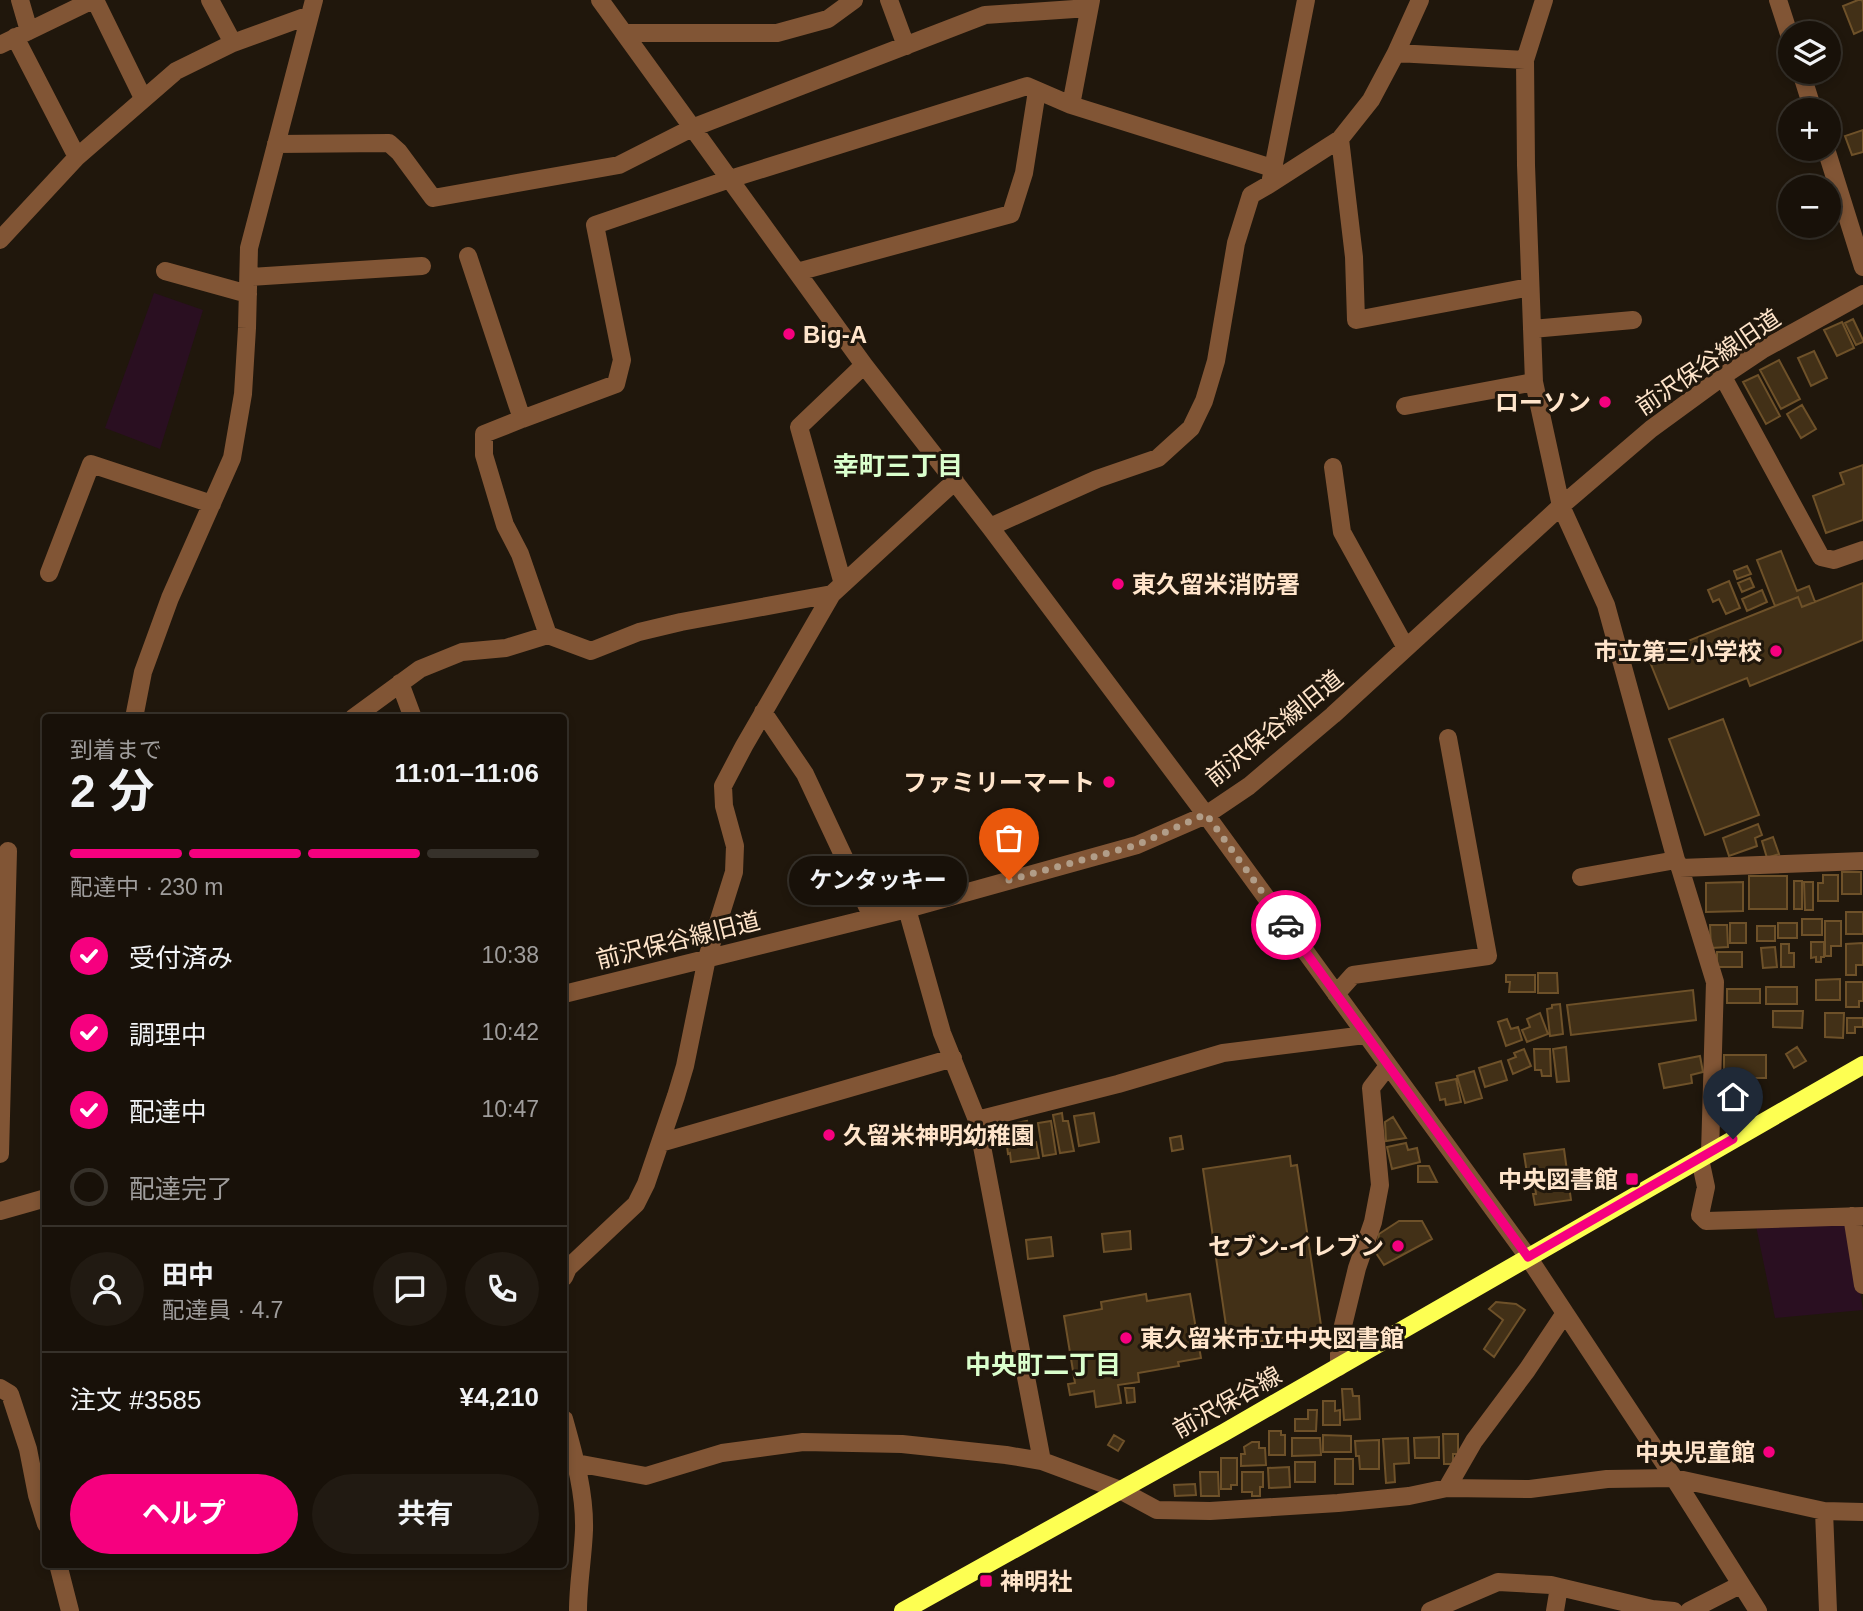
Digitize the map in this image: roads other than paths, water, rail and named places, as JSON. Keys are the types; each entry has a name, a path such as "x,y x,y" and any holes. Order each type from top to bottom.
{"main road":[{"name":"前沢保谷線","path":"903,1611 1339,1367 1863,1065"}],"street":[{"path":"20,0 15,38 77,157"},
{"path":"15,38 94,0 143,98"},
{"path":"210,0 233,44"},
{"path":"600,0 864,365 955,481 1206,814 1528,1257 1758,1611"},
{"path":"624,33 777,33 828,19 854,0"},
{"path":"889,0 906,46"},
{"path":"1271,176 1306,0"},
{"path":"990,527 1097,479 1158,458 1191,428 1204,401 1216,361 1236,243 1251,195 1271,176 1340,139 1371,100 1420,0"},
{"path":"1544,0 1525,60 1534,382 1561,506 1606,606 1678,864 1715,982 1705,1156 1706,1187 1700,1215 1706,1221 1857,1216 1863,1285"},
{"path":"1778,0 1785,21"},
{"path":"276,144 389,143 400,152 433,198 619,165 692,128 985,15 1090,4 1071,105"},
{"path":"0,240 77,157 176,71 312,8"},
{"path":"135,714 143,672 170,598 232,457 241,407 246,355 249,248 312,8"},
{"path":"1396,53 1525,60"},
{"path":"548,635 520,554 505,525 484,455 484,434 616,384 621,360 595,225 730,179 1027,86 1071,105 1271,176"},
{"path":"797,272 1011,214 1024,173 1037,91"},
{"path":"1340,139 1354,257 1356,320 1530,287"},
{"path":"1830,161 1863,267"},
{"path":"468,256 522,419"},
{"path":"165,271 248,286 422,265"},
{"name":"前沢保谷線旧道","path":"567,993 907,909 1137,845 1206,814 1249,786 1333,715 1561,506 1651,429 1762,351 1863,294"},
{"path":"1532,329 1633,320"},
{"path":"837,589 799,427 864,365"},
{"path":"1723,377 1821,557 1833,561 1863,550"},
{"path":"1405,406 1534,382"},
{"path":"49,572 91,464 212,504"},
{"path":"1333,467 1342,532 1406,648"},
{"path":"567,1270 636,1203 646,1184 685,1066 707,958 734,873 735,846 724,806 723,786 763,712 837,589 955,481"},
{"path":"358,714 420,669 462,652 506,648 548,635 591,651 639,632 837,589"},
{"path":"400,683 412,714"},
{"path":"763,712 805,774 873,917"},
{"path":"1336,993 1353,975 1488,956 1448,738"},
{"path":"0,1154 8,851"},
{"path":"1581,877 1678,864 1863,861"},
{"path":"907,909 942,1033 977,1120 1042,1461"},
{"path":"977,1120 1118,1084 1223,1053 1365,1035"},
{"path":"660,1143 953,1058"},
{"path":"1339,1367 1339,1342 1357,1268 1373,1222 1380,1185 1371,1088 1388,1066"},
{"path":"0,1211 42,1199"},
{"path":"1447,1488 1474,1441 1565,1313"},
{"path":"0,1388 10,1394 28,1449 42,1511"},
{"path":"567,1430 583,1500 584,1529 578,1611"},
{"path":"576,1463 646,1476 722,1452 803,1442 902,1444 1042,1461 1120,1490 1157,1510 1210,1511 1338,1503 1409,1496 1447,1488 1530,1489 1607,1479 1674,1478 1824,1511 1863,1512"},
{"path":"1824,1511 1829,1611"},
{"path":"59,1568 70,1611"},
{"path":"1440,1609 1498,1582 1559,1587 1652,1609 1674,1611"},
{"path":"1689,1611 1740,1585"},
{"path":"1555,1611 1559,1587"}],"place":[{"name":"Big-A","path":"789,334"},
{"name":"ローソン","path":"1605,402"},
{"name":"東久留米消防署","path":"1118,584"},
{"name":"市立第三小学校","path":"1776,651"},
{"name":"ファミリーマート","path":"1109,782"},
{"name":"ケンタッキー","path":"1009,880"},
{"name":"久留米神明幼稚園","path":"829,1135"},
{"name":"中央図書館","path":"1632,1179"},
{"name":"セブン-イレブン","path":"1398,1246"},
{"name":"東久留米市立中央図書館","path":"1126,1338"},
{"name":"中央児童館","path":"1769,1452"},
{"name":"神明社","path":"986,1581"}],"district":[{"name":"幸町三丁目","path":"898,466"},
{"name":"中央町二丁目","path":"1043,1365"}]}
